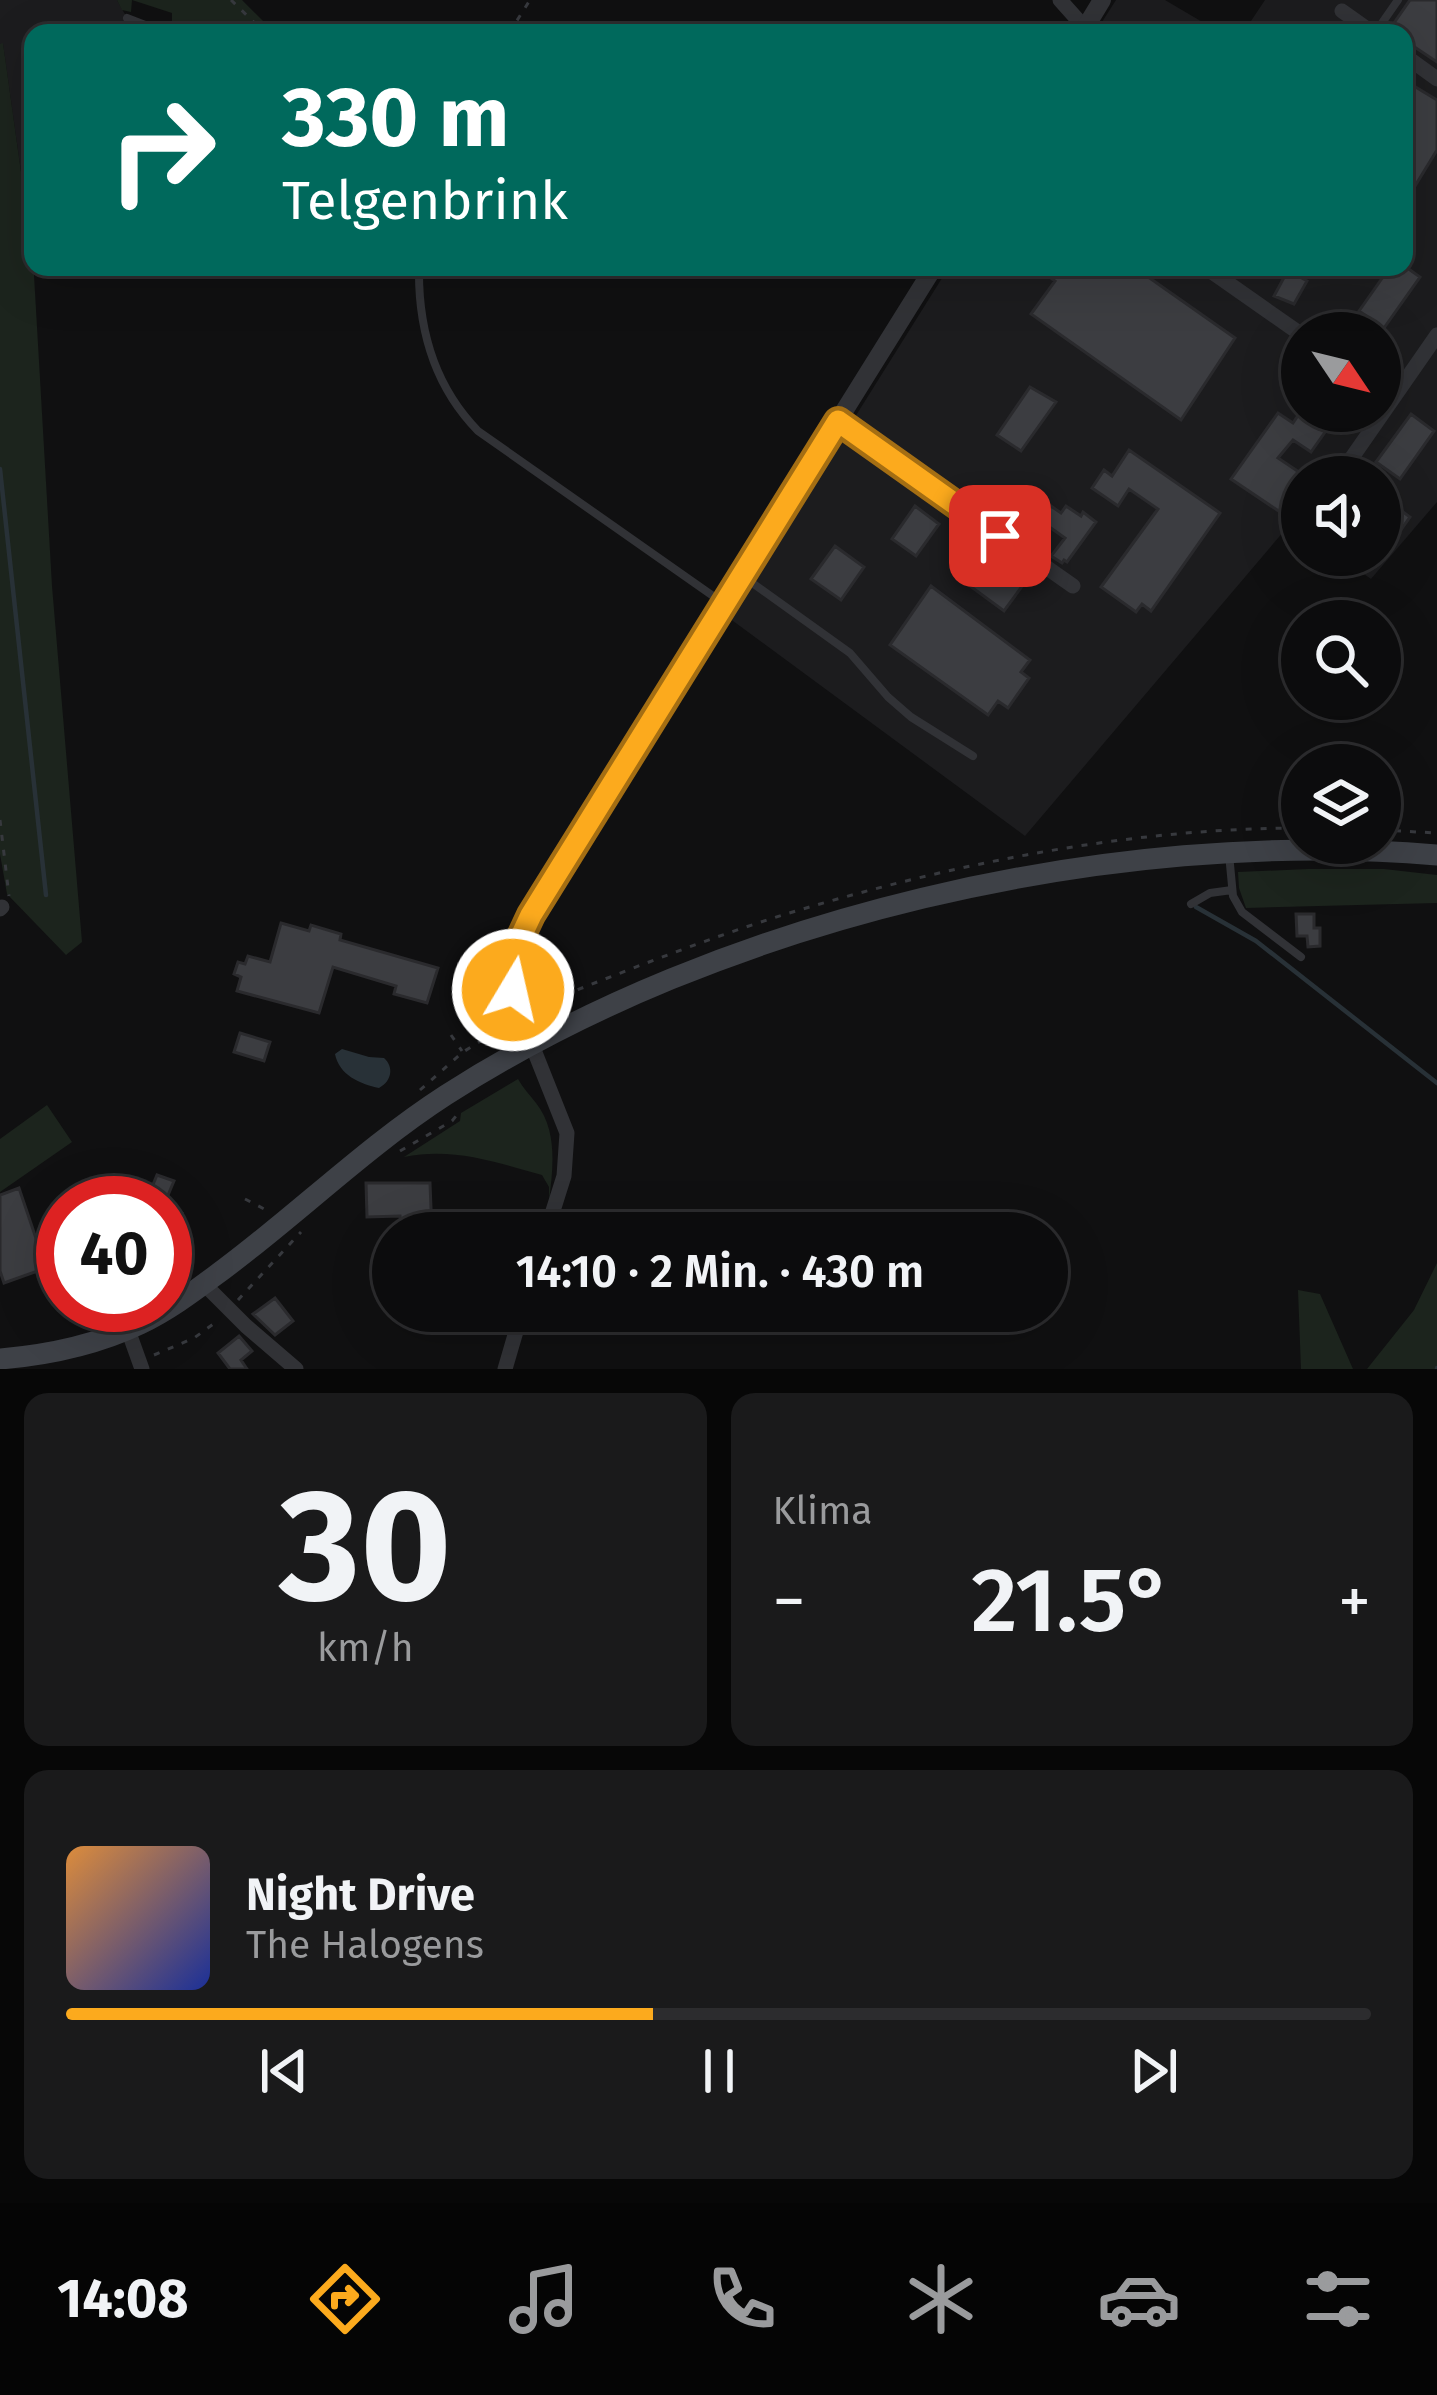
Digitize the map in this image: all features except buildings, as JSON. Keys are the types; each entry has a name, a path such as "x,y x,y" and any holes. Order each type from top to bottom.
{"main road":[{"path":"192,1292 419,1113 470,1079 610,1005 743,951 946,893 1143,860 1333,849 1437,855"},
{"path":"0,1358 36,1362 122,1332"}],"street":[{"path":"1342,11 1361,24"},
{"path":"553,1212 564,1176 567,1133 514,999 513,959 519,937 928,276"},
{"path":"1218,276 1281,320"},
{"path":"1401,377 1437,335"},
{"path":"838,421 1073,586"},
{"path":"205,1284 296,1369"},
{"path":"129,1332 140,1365"},
{"path":"506,1369 516,1332"}],"lane":[{"path":"127,18 143,24"},
{"path":"419,276 428,349 460,412 478,431 724,604"},
{"path":"742,576 850,653 911,717 973,756"},
{"path":"1229,853 1232,890 1242,912 1301,957"},
{"path":"1191,904 1210,893 1232,890"}],"path":[{"path":"231,0 256,24"},
{"path":"0,820 9,899 1,908"},
{"path":"1401,831 1437,833"},
{"path":"434,1077 504,1026"},
{"path":"451,1035 463,1052"},
{"path":"245,1199 283,1224"},
{"path":"140,1365 194,1338 230,1310 268,1269"}],"shaded area":[{"path":"0,0 117,0 134,24 24,24 24,194 3,44"},
{"path":"117,0 132,0 131,12 122,10"},
{"path":"132,0 242,0 266,24 172,24 172,13"},
{"path":"1116,0 1165,0 1206,24 1101,24"},
{"path":"1265,0 1437,0 1437,502 1401,544 1401,456 1281,456 1281,535 1025,836 729,618 943,276 1413,276 1413,24 1249,24"},
{"path":"0,44 24,194 24,276 34,276 52,586 82,942 66,955 7,894 0,854"},
{"path":"1308,869 1437,875 1437,903 1246,908 1238,872"},
{"path":"342,1049 384,1058 390,1070 387,1082 379,1088 351,1077 337,1061 335,1054"},
{"path":"518,1079 548,1125 552,1163 549,1201 549,1187 542,1175 457,1155 404,1157 460,1121 461,1113"},
{"path":"47,1105 72,1142 0,1192 0,1139"},
{"path":"1437,1263 1437,1369 1367,1369 1414,1310"},
{"path":"1298,1290 1320,1294 1353,1369 1301,1369"}],"waterway":[{"path":"0,469 46,895"},
{"path":"1196,907 1256,941 1437,1083"}],"route":[{"path":"513,990 515,949 531,915 838,421 1000,536"}]}
